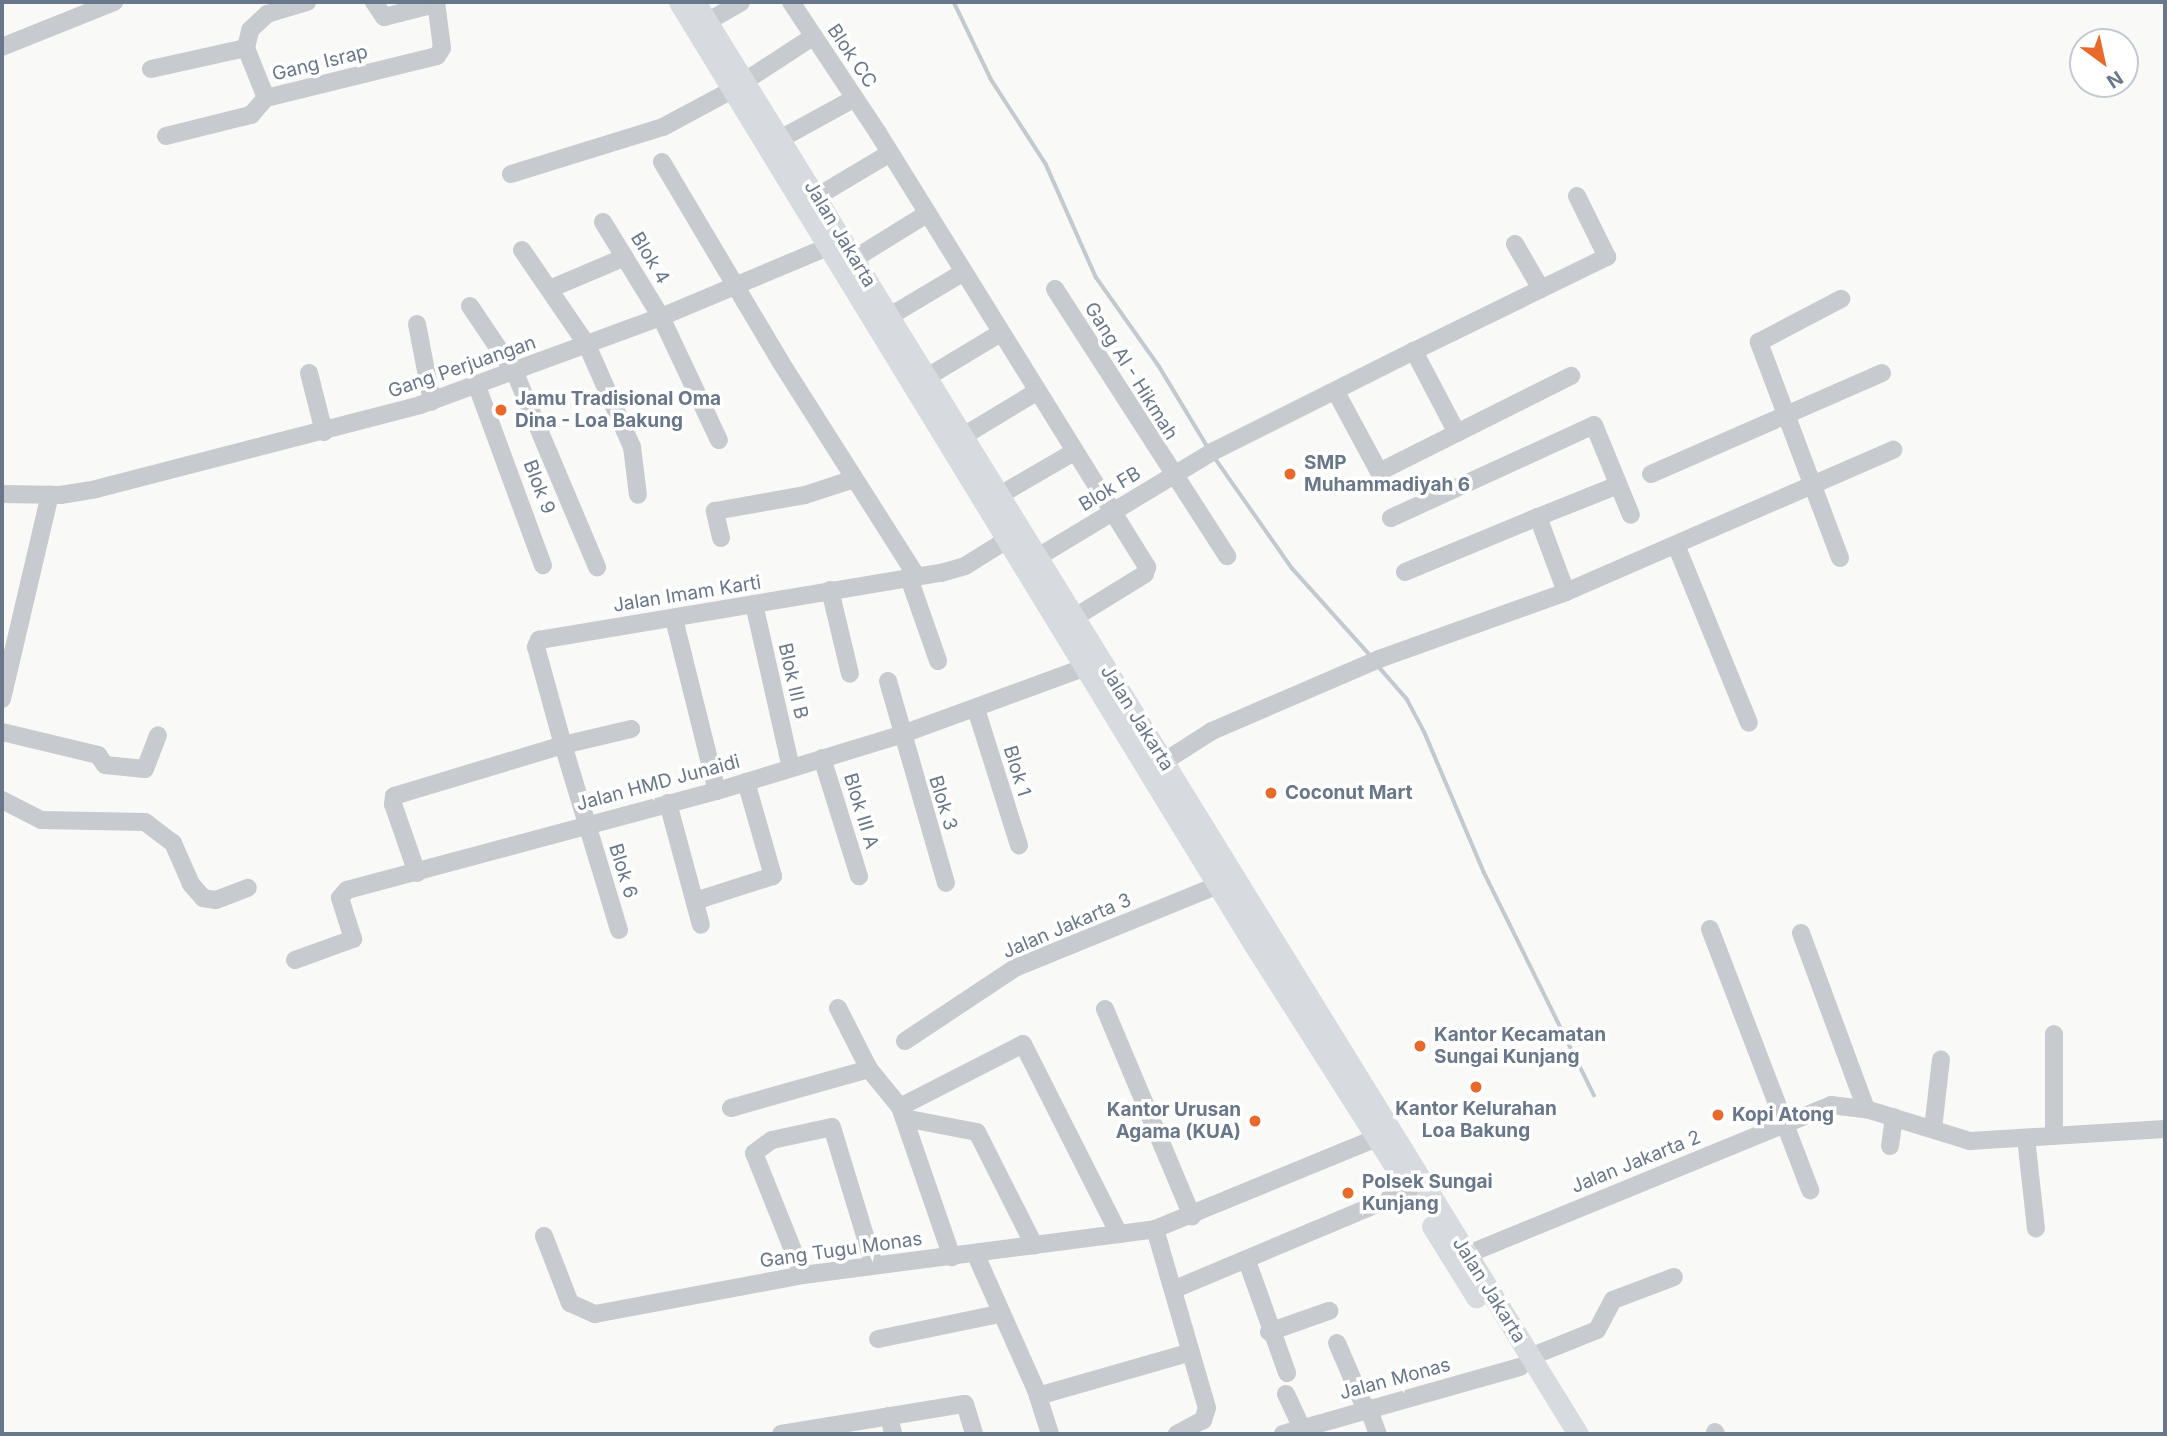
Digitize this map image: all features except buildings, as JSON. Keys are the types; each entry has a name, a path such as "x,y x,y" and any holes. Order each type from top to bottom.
{"main road":[{"name":"Jalan Jakarta","path":"679,2 739,85 782,138 965,435 999,495 1014,536 1038,557 1165,761 1354,1087 1525,1362 1578,1434"},
{"name":"Jalan Jakarta","path":"695,2 830,246 1014,536 1086,667 1218,886 1354,1087 1377,1138 1410,1190 1460,1257"},
{"name":"Jalan Jakarta","path":"1525,1362 1561,1434"}],"street":[{"path":"2,47 114,2"},
{"path":"374,2 384,17 436,3"},
{"path":"707,22 741,2"},
{"name":"Blok CC","path":"791,2 878,133 925,215 1147,570 1075,617"},
{"path":"266,98 246,48 257,20 295,3"},
{"name":"Gang Israp","path":"166,136 251,116 266,98 437,56 442,48 436,3"},
{"path":"511,174 641,136 739,85 814,36"},
{"path":"151,69 246,48"},
{"path":"782,138 855,98"},
{"path":"818,196 890,153"},
{"path":"662,162 913,578 938,661"},
{"name":"Blok FB","path":"1038,557 1209,454 1607,257 1577,196"},
{"path":"854,258 925,215"},
{"name":"Blok 4","path":"603,222 661,317 719,440"},
{"path":"1515,244 1541,289"},
{"name":"Gang Perjuangan","path":"2,494 50,495 96,489 253,445 324,432 432,402 661,317 830,246"},
{"path":"522,250 552,288 587,345 632,447 638,495"},
{"path":"552,288 625,257"},
{"path":"890,316 962,273"},
{"name":"Gang Al - Hikmah","path":"1055,289 1227,556"},
{"path":"1840,558 1812,488 1760,340 1841,299"},
{"path":"470,306 516,373 597,567"},
{"path":"417,324 432,402"},
{"path":"929,376 999,334"},
{"path":"1413,351 1457,433"},
{"path":"309,373 324,432"},
{"path":"1651,474 1882,373"},
{"path":"1336,392 1379,472 1571,376"},
{"name":"Blok 9","path":"477,386 543,565"},
{"path":"965,435 1036,392"},
{"path":"1391,518 1594,425 1631,515"},
{"path":"1165,761 1212,731 1373,663 1566,592 1812,488 1893,450"},
{"path":"999,495 1073,452"},
{"path":"721,538 715,512 805,495 854,479"},
{"path":"1405,572 1618,485"},
{"path":"2,699 50,495"},
{"path":"1538,517 1566,592"},
{"name":"Jalan Imam Karti","path":"586,823 536,647 539,640 913,578 965,566 1014,536"},
{"path":"1676,545 1749,723"},
{"path":"830,590 850,674"},
{"name":"Blok III B","path":"754,604 791,768"},
{"path":"674,619 717,791"},
{"name":"Jalan HMD Junaidi","path":"295,960 353,939 342,893 586,823 717,791 900,735 1086,667"},
{"name":"Blok 3","path":"888,681 900,735 946,883"},
{"name":"Blok 1","path":"976,709 1019,845"},
{"path":"417,873 393,804 394,796 563,745 631,729"},
{"path":"2,732 98,755 106,765 145,769 158,735"},
{"name":"Blok III A","path":"822,758 859,876"},
{"path":"695,901 774,876 746,782"},
{"path":"2,800 41,820 145,822 173,843 191,884 202,898 216,900 248,888"},
{"path":"668,803 701,925"},
{"name":"Blok 6","path":"586,823 619,930"},
{"name":"Jalan Jakarta 3","path":"905,1041 1015,968 1218,886"},
{"path":"1710,929 1810,1189"},
{"path":"1801,933 1866,1109"},
{"path":"838,1009 869,1069 902,1113 952,1257"},
{"path":"1105,1009 1192,1216"},
{"path":"2054,1034 2054,1136"},
{"path":"902,1113 1016,1044 1026,1046 1119,1234"},
{"path":"1933,1129 1941,1059"},
{"path":"731,1108 869,1069"},
{"name":"Jalan Jakarta 2","path":"1460,1257 1831,1105 1866,1109 1970,1141 2165,1129"},
{"path":"902,1113 977,1132 1034,1245"},
{"path":"1890,1146 1894,1117"},
{"path":"803,1275 754,1153 772,1140 832,1127 874,1265"},
{"name":"Gang Tugu Monas","path":"544,1236 570,1303 595,1314 803,1275 1155,1229 1377,1138"},
{"path":"2026,1138 2036,1228"},
{"path":"1175,1289 1247,1261 1410,1190"},
{"path":"1155,1229 1175,1289 1207,1408 1203,1420 1177,1434"},
{"path":"975,1254 999,1314 1038,1396 1050,1434"},
{"path":"1247,1261 1269,1332 1287,1373"},
{"name":"Jalan Monas","path":"1292,1432 1525,1362 1597,1330 1612,1300 1674,1276"},
{"path":"1269,1332 1329,1311"},
{"path":"877,1339 999,1314"},
{"path":"1338,1343 1378,1434"},
{"path":"1038,1396 1191,1352"},
{"path":"1286,1394 1292,1432"},
{"path":"782,1434 965,1405 974,1434"},
{"path":"889,1416 893,1434"}],"waterway":[{"path":"954,2 991,79 1046,164 1096,277 1159,366 1209,449"},
{"path":"1215,458 1292,568 1370,655"},
{"path":"1379,667 1407,699 1425,733 1484,872 1594,1095"}],"place":[{"name":"Jamu Tradisional Oma Dina - Loa Bakung","path":"501,410"},
{"name":"SMP Muhammadiyah 6","path":"1290,474"},
{"name":"Coconut Mart","path":"1271,793"},
{"name":"Kantor Kecamatan Sungai Kunjang","path":"1420,1046"},
{"name":"Kantor Kelurahan Loa Bakung","path":"1476,1087"},
{"name":"Kopi Atong","path":"1718,1115"},
{"name":"Kantor Urusan Agama (KUA)","path":"1255,1121"},
{"name":"Polsek Sungai Kunjang","path":"1348,1193"}]}
